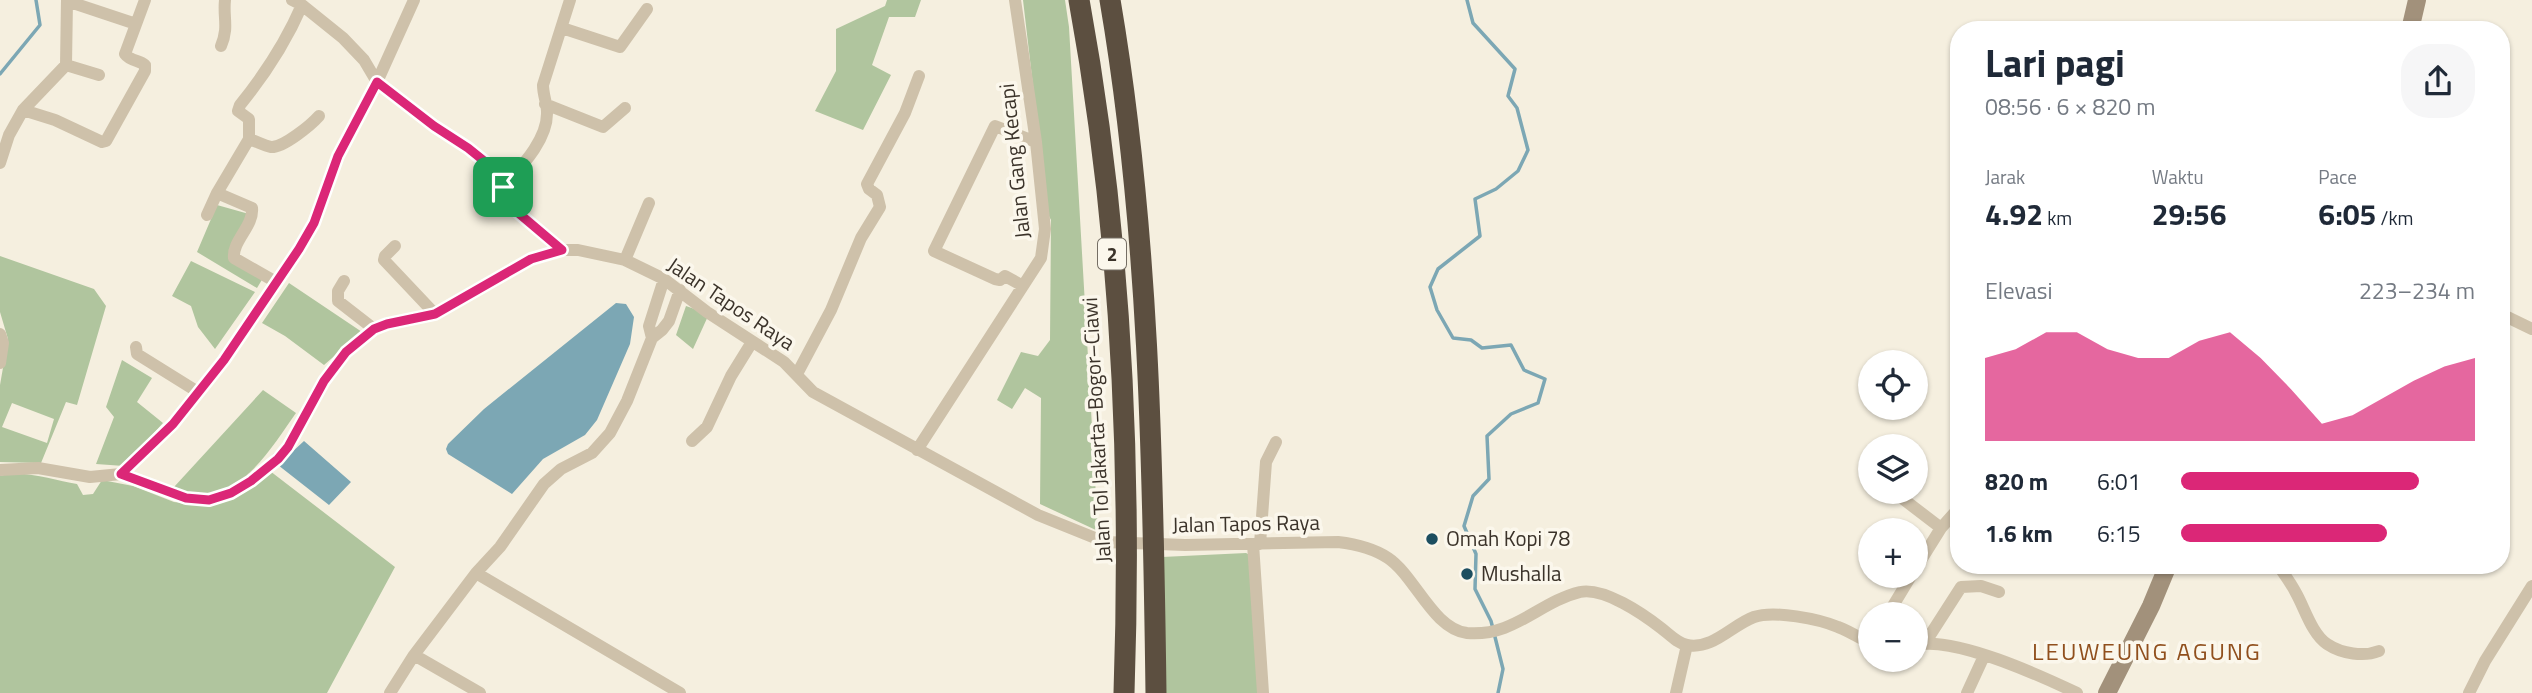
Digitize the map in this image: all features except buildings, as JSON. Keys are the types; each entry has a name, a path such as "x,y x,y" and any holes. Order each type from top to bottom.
{"highway":[{"name":"Jalan Tol Jakarta–Bogor–Ciawi","path":"1080,0 1103,160 1120,343 1128,582 1124,693"},
{"name":"2","path":"1110,0 1122,69 1136,199 1154,508 1156,693"},
{"path":"1118,693 1127,610"}],"main road":[{"path":"2412,21 2417,0"},
{"path":"2107,693 2151,606 2161,574"}],"street":[{"path":"0,163 9,135 23,110 66,65 67,0 136,24"},
{"path":"23,110 55,120 103,142 145,71 145,65 127,58 125,54 145,0"},
{"path":"221,46 227,27 225,0"},
{"path":"121,474 173,424 224,360 299,249 314,223 338,156 377,82 414,0"},
{"path":"503,187 544,133 547,111 542,97 543,85 570,0"},
{"name":"Jalan Gang Kecapi","path":"918,450 1041,258 1045,229 1036,142 1015,0"},
{"path":"207,215 249,139 248,119 238,111 240,104 286,42 297,2 342,38 364,60 377,82 494,169 507,200 516,211 562,250"},
{"path":"562,28 621,47 647,9"},
{"path":"66,65 99,75"},
{"path":"797,374 831,310 861,238 880,207 877,195 867,184 905,113 919,76"},
{"path":"545,104 603,127 625,108"},
{"path":"249,139 269,146 278,146 304,130 318,116"},
{"path":"1023,286 1006,276 1000,280 995,279 934,251 995,126 1036,142"},
{"path":"218,193 252,208 253,213 234,251 234,258 276,282"},
{"path":"625,260 649,203"},
{"path":"394,246 384,260 435,314"},
{"name":"Jalan Tapos Raya","path":"0,470 38,468 90,477 121,474 186,498 209,500 231,493 268,468 288,447 324,381 346,352 374,329 435,314 531,259 562,250 578,250 625,260 664,279 707,312 784,362 813,392 1038,515 1105,542 1356,544 1389,559 1410,579 1440,618 1466,633 1496,631 1519,623 1557,601 1581,592 1590,592 1605,595 1624,604 1675,640 1687,645"},
{"path":"652,338 649,326 664,279"},
{"path":"344,281 338,291 338,301 374,329"},
{"path":"390,693 414,655 476,573 500,547 544,484 561,469 592,453 610,433 627,401 652,338 669,321 680,290"},
{"path":"2510,318 2532,329"},
{"path":"0,334 3,343 0,363"},
{"path":"692,441 707,427 752,342"},
{"path":"136,347 137,354 198,392"},
{"path":"1263,693 1257,544 1266,462 1276,442"},
{"path":"1910,504 1941,528"},
{"path":"1928,549 1950,518"},
{"path":"476,573 663,688 680,693"},
{"path":"2283,574 2327,644 2368,656 2379,651"},
{"path":"1928,634 1961,587 1981,586 1999,592"},
{"path":"2469,693 2485,661 2532,586"},
{"path":"1676,693 1687,645 1705,644 1756,616 1772,615 1823,622 1858,637"},
{"path":"1928,644 1944,645 2029,670 2077,693"},
{"path":"414,655 480,693"},
{"path":"1967,693 1984,656"}],"green space":[{"path":"887,0 921,0 915,17 889,17 872,65 891,75 863,130 815,111 836,71 836,29 885,6"},
{"path":"1023,0 1065,0 1069,27 1098,531 1040,504 1041,398 1025,388 1012,409 997,400 1021,352 1038,356 1050,340 1051,220 1048,214"},
{"path":"217,205 249,214 229,259 263,278 257,288 197,252"},
{"path":"0,256 94,289 106,306 77,405 66,402 41,463 0,462 0,385 8,339 0,312","holes":["12,403 54,419 47,443 2,427"]},
{"path":"191,261 255,292 215,349 198,327 191,306 172,296"},
{"path":"289,283 362,332 324,365 285,336 262,323"},
{"path":"686,306 709,314 693,349 676,335"},
{"path":"122,360 152,378 137,402 163,423 124,466 96,464 114,417 106,407"},
{"path":"263,390 296,413 260,462 246,476 214,493 195,493 174,487"},
{"path":"270,471 395,567 327,693 0,693 0,476 28,474 77,484 83,495 93,494 102,480 133,486 174,502 210,506 239,493"},
{"path":"1246,553 1252,556 1260,693 1156,693 1162,557"}],"water":[{"path":"616,303 626,304 634,317 630,344 597,420 585,435 543,459 512,494 448,454 448,444 484,409"},
{"path":"304,441 351,482 329,505 278,465"}],"waterway":[{"path":"0,74 40,25 36,0"},
{"path":"1467,0 1473,23 1515,69 1508,96 1517,108 1528,150 1518,171 1496,189 1475,199 1480,236 1438,269 1430,287 1437,310 1453,338 1471,340 1482,348 1511,345 1524,370 1545,379 1538,403 1511,414 1487,436 1489,479 1473,496 1464,526 1476,554 1475,589 1491,621 1503,669 1498,693"}],"place":[{"name":"Omah Kopi 78","path":"1432,539"},
{"name":"Mushalla","path":"1467,574"}],"district":[{"name":"LEUWEUNG AGUNG","path":"2147,652"}],"route":[{"path":"377,82 494,169 503,187 507,200 516,211 562,250 531,259 471,296 435,314 374,329 346,352 324,381 288,447 278,459 231,493 209,500 186,498 121,474 173,424 224,360 299,249 314,223 338,156 377,82"}]}
